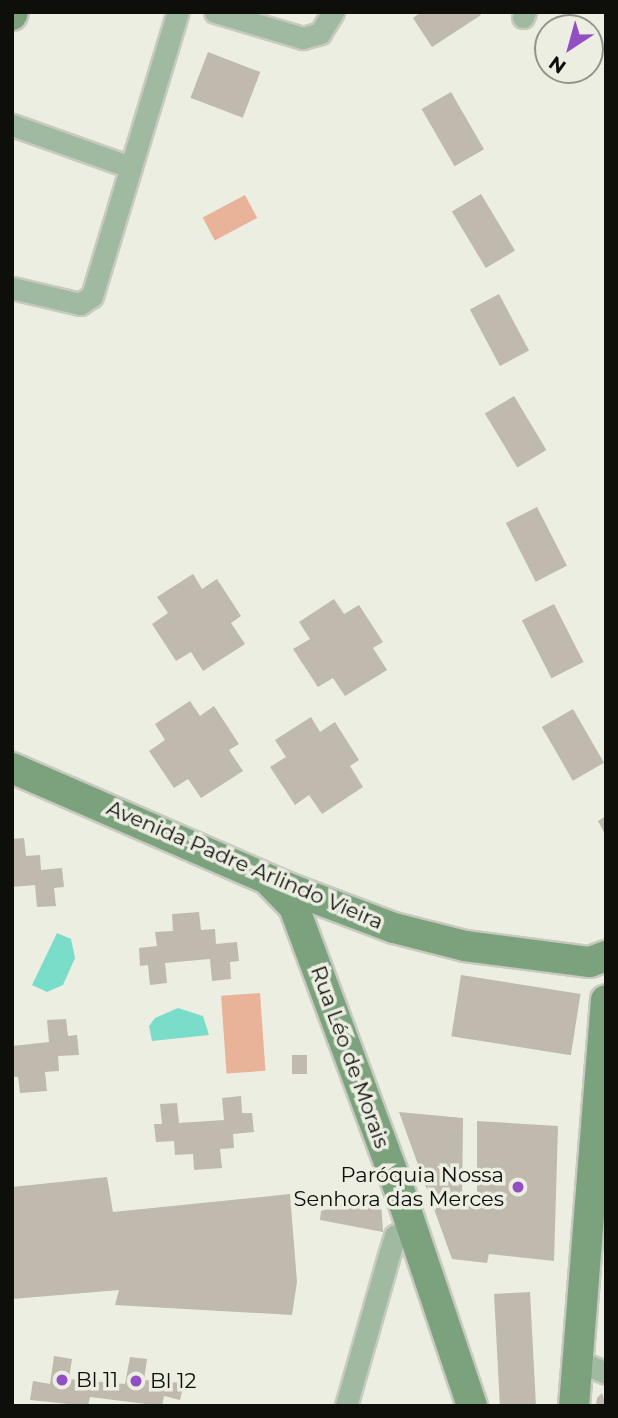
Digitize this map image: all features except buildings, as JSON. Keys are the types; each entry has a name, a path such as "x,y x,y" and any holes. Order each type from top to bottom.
{"main road":[{"name":"Avenida Padre Arlindo Vieira","path":"12,768 331,906 465,946 598,959"},
{"name":"Rua Léo de Morais","path":"259,875 282,891 294,908 411,1225 472,1406"},
{"path":"294,908 331,906"},
{"path":"598,959 606,994"},
{"path":"574,1406 602,1137 606,1000"}],"street":[{"path":"12,288 80,304 90,300 178,12"},
{"path":"215,12 303,38 320,33 333,12"},
{"path":"12,125 130,167"},
{"path":"346,1406 387,1259 396,1236 411,1225"},
{"path":"578,1360 606,1373"}],"shaded area":[{"path":"245,195 257,218 215,240 203,218"},
{"path":"260,993 265,1071 227,1074 221,996"}],"water":[{"path":"57,933 71,939 75,958 63,985 47,992 32,985"},
{"path":"178,1008 203,1016 209,1035 152,1041 149,1026 155,1018"}],"place":[{"name":"Paróquia Nossa Senhora das Merces","path":"518,1187"},
{"name":"Bl 11","path":"62,1380"},
{"name":"Bl 12","path":"136,1381"}]}
